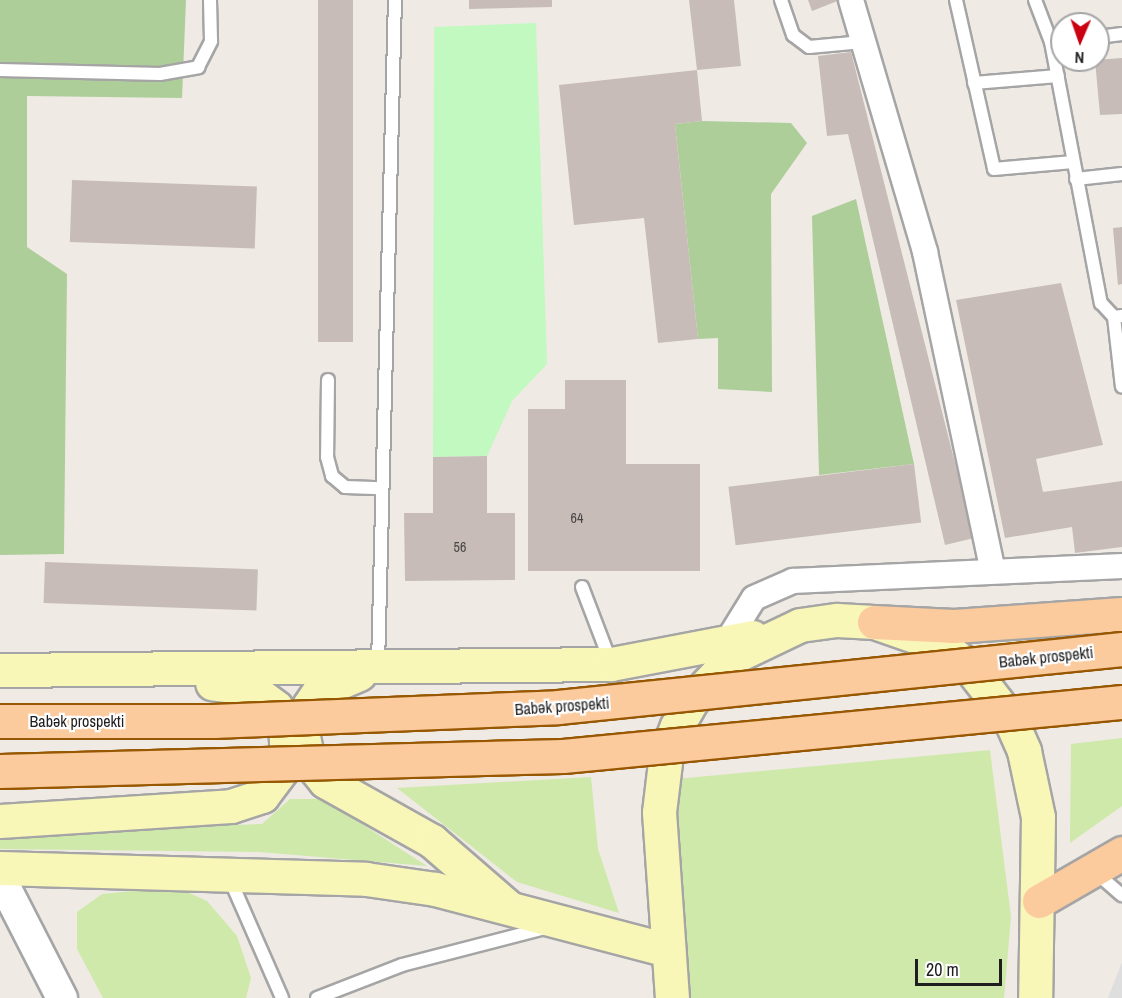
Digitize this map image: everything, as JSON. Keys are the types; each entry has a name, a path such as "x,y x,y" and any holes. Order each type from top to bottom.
{"main road":[{"path":"0,671 611,664 725,644 800,625 874,622 954,626 1122,614"},
{"path":"874,622 940,645 992,690 1010,719 1024,751 1038,817 1039,901 1035,998"},
{"path":"672,998 659,850 660,783 670,745 692,700 733,657 800,625"},
{"name":"Babək prospekti","path":"0,721 213,721 558,707 1122,649"},
{"path":"378,668 319,691 303,720 308,760 326,781 432,841 508,907"},
{"path":"0,671 250,688 276,707 289,744 278,781 247,803 0,821"},
{"path":"0,771 216,769 563,756 1122,702"},
{"path":"1039,901 1122,853"},
{"path":"0,868 226,870 366,879 508,907 668,950"}],"street":[{"path":"851,0 925,252 993,572"},
{"path":"692,700 754,598 774,585 1122,566"},
{"path":"0,877 62,998"}],"lane":[{"path":"0,70 160,74 198,67 211,41 210,0"},
{"path":"378,668 395,0"},
{"path":"781,0 793,35 809,46 863,42"},
{"path":"956,0 994,169 1073,162"},
{"path":"1035,0 1050,28"},
{"path":"1058,72 1076,179 1101,303 1118,317 1122,387"},
{"path":"974,84 1058,76"},
{"path":"1076,179 1122,174"},
{"path":"328,380 327,457 332,476 345,486 381,488"},
{"path":"582,587 611,664"},
{"path":"226,870 282,998"},
{"path":"1094,870 1122,895"},
{"path":"317,998 402,965 565,923"}],"green space":[{"path":"0,0 186,0 182,98 27,96 27,247 67,274 64,554 0,555"},
{"path":"536,23 547,364 512,401 487,456 433,457 434,27"},
{"path":"702,121 791,123 807,143 771,194 772,392 718,389 718,338 698,339 675,124"},
{"path":"856,199 914,464 819,475 812,216"},
{"path":"1122,738 1122,806 1070,843 1071,744"},
{"path":"990,750 1011,917 1004,998 685,998 670,827 676,779"},
{"path":"591,777 598,849 619,913 517,882 397,788"},
{"path":"290,799 323,799 427,866 259,852 0,849 0,840 29,832 262,824"},
{"path":"176,887 207,901 237,936 251,978 246,998 103,998 77,949 77,912 102,894"}],"shaded area":[{"path":"1122,962 1122,998 1108,998"}],"building":[{"path":"318,0 353,0 353,342 318,342"},
{"path":"469,0 552,0 552,7 469,9"},
{"path":"689,0 734,0 741,66 697,70"},
{"path":"808,0 840,0 812,11"},
{"path":"851,52 974,538 945,545 848,134 827,136 818,56"},
{"path":"1122,58 1122,114 1100,115 1096,72 1110,72 1110,59"},
{"path":"697,70 702,121 675,124 698,339 658,343 644,218 574,225 559,85"},
{"path":"72,180 257,186 255,248 70,242"},
{"path":"1122,227 1122,284 1118,285 1113,228"},
{"path":"1061,283 1103,445 1036,459 1043,492 1122,481 1122,547 1075,553 1072,527 1005,538 956,300"},
{"path":"565,380 626,380 626,464 700,464 700,571 528,571 528,409 565,409"},
{"path":"487,456 487,513 515,513 515,580 405,581 404,513 433,513 433,457"},
{"path":"914,464 921,523 736,545 728,487"},
{"path":"45,562 258,569 256,610 44,603"}]}
